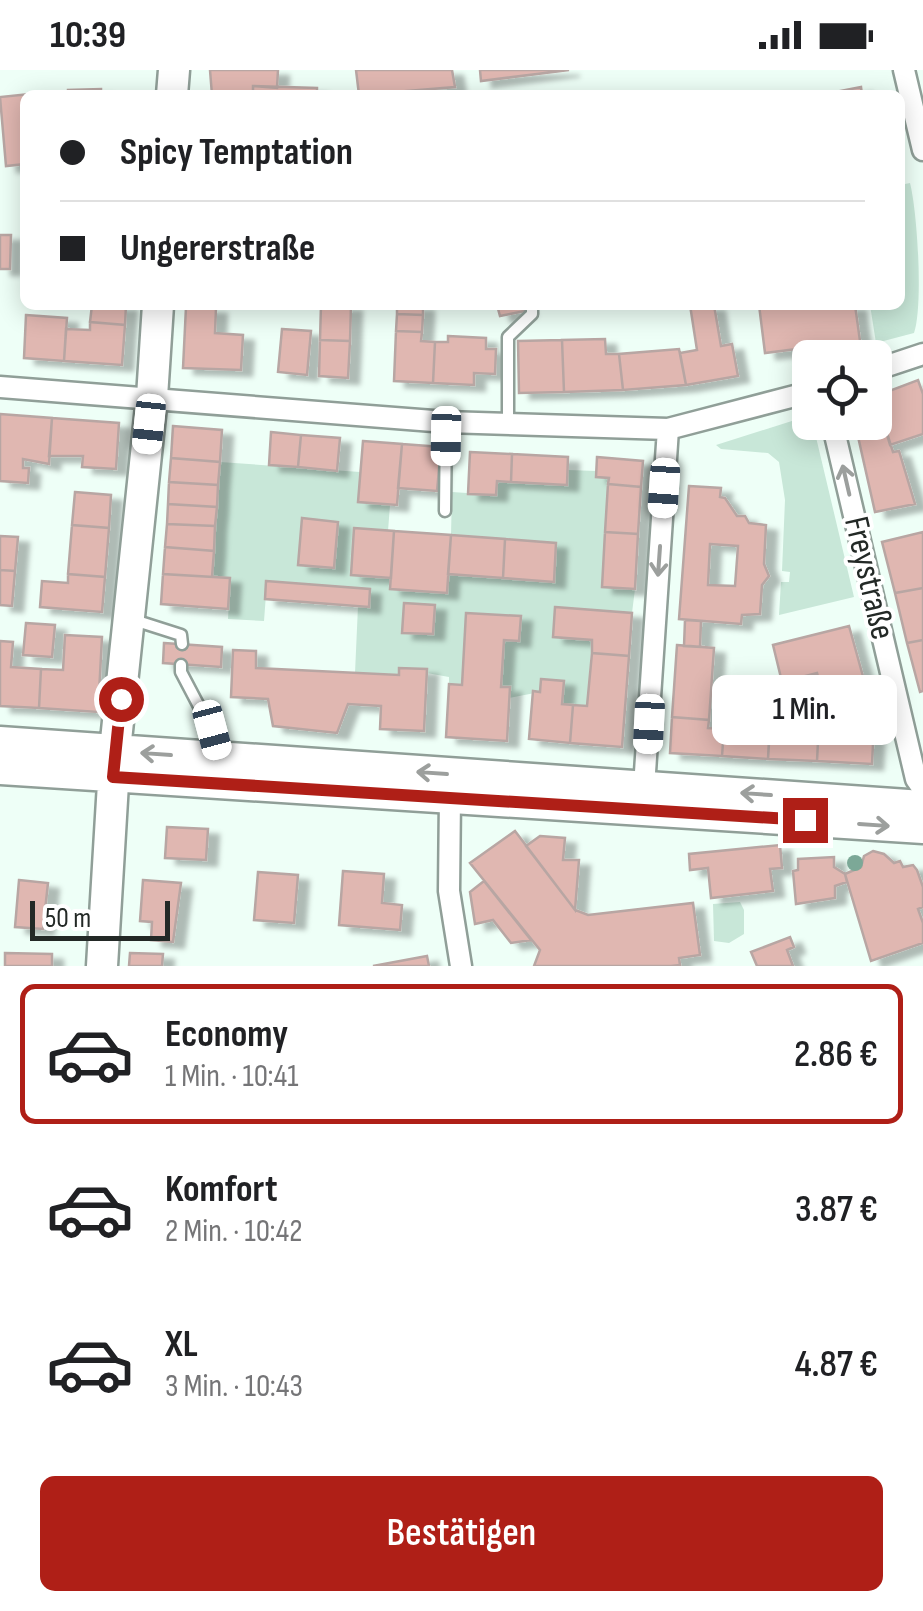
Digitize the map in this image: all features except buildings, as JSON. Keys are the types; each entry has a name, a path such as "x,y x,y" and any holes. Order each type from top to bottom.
{"main road":[{"path":"102,966 114,764 158,310"},
{"path":"0,742 114,764 450,797 923,828"},
{"path":"0,769 220,758 923,806"}],"street":[{"path":"904,70 923,150"},
{"path":"892,364 923,354"},
{"path":"0,387 446,422 668,429 792,397"},
{"path":"644,787 668,429"},
{"name":"Freystraße","path":"836,440 916,779 923,790"},
{"path":"450,797 449,891 461,966"}],"lane":[{"path":"508,424 508,336 532,310"},
{"path":"444,510 446,422"},
{"path":"129,619 181,635 182,644"},
{"path":"181,664 180,672 212,730 220,758"}],"green space":[{"path":"910,183 918,261 917,321 914,333 876,340 871,310 905,310 905,184"},
{"path":"792,421 792,440 817,440 854,597 779,615 781,582 789,582 790,572 782,571 785,500 779,462 768,453 721,449 716,445"},
{"path":"220,462 360,472 358,502 390,505 391,589 446,593 448,574 553,582 556,544 451,535 452,492 496,495 497,481 566,485 568,470 596,471 596,477 609,478 602,587 635,589 632,613 556,607 592,640 587,706 562,704 564,681 541,679 540,692 509,698 501,687 504,640 519,640 520,616 467,613 462,685 449,684 449,677 399,668 399,675 355,673 358,606 369,607 370,589 267,581 264,621 228,619 230,579 212,577"},
{"path":"740,902 744,934 729,943 714,941 713,904"}],"route":[{"path":"121,699 113,777 805,820"}]}
